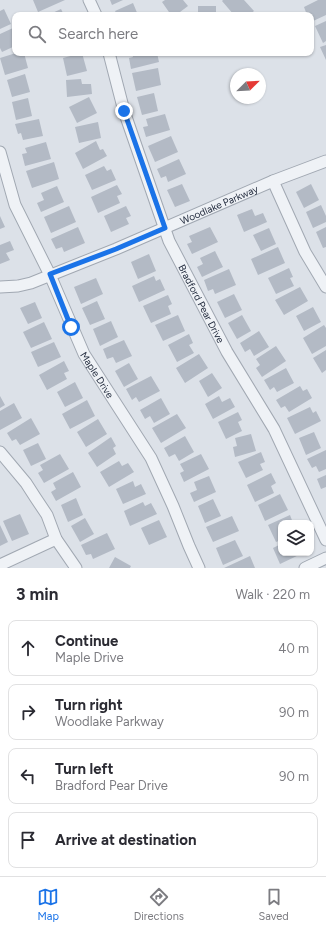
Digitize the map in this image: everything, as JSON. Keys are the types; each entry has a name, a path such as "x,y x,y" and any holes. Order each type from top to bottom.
{"street":[{"path":"89,0 95,12"},
{"name":"Bradford Pear Drive","path":"110,56 124,111 169,241 227,352 274,429 326,540"},
{"name":"Maple Drive","path":"0,152 15,205 50,274 84,354 151,458 173,506 188,546 199,568"},
{"name":"Woodlake Parkway","path":"0,287 18,286 31,283 50,274 116,249 273,181 326,161"},
{"path":"273,181 305,252 326,287"},
{"path":"0,452 35,496 47,515 56,539 76,568"},
{"path":"0,565 56,539"},
{"path":"305,568 326,558"}],"building":[{"path":"33,0 65,0 38,12"},
{"path":"110,0 123,0 112,5"},
{"path":"165,0 183,0 188,6 180,12 169,12 162,2"},
{"path":"244,0 254,11 231,12 222,1"},
{"path":"318,0 326,0 326,15 314,21 314,12 306,12 304,7"},
{"path":"133,3 137,12 116,12"},
{"path":"198,6 216,6 216,12 198,12"},
{"path":"4,9 11,24 0,29 0,11"},
{"path":"61,9 62,12 54,12"},
{"path":"326,21 326,41 323,43 315,26"},
{"path":"12,28 12,47 2,52 0,48 0,34"},
{"path":"326,45 326,60 320,47"},
{"path":"12,54 12,56 25,56 28,68 5,75 0,58"},
{"path":"71,56 83,56 87,71 67,76 63,58"},
{"path":"158,56 159,62 131,69 129,58"},
{"path":"158,68 161,85 136,91 132,73"},
{"path":"25,74 30,92 12,97 7,80"},
{"path":"81,79 82,84 91,84 92,94 67,97 66,80"},
{"path":"154,93 158,111 142,115 137,97"},
{"path":"89,97 97,113 77,123 69,107"},
{"path":"28,98 32,116 16,120 12,102"},
{"path":"165,114 170,130 146,137 143,127 148,126 146,119"},
{"path":"39,119 43,136 23,140 21,133 18,134 15,124"},
{"path":"98,122 101,138 79,143 75,127"},
{"path":"171,136 178,152 155,162 148,146"},
{"path":"96,141 100,150 103,149 107,156 83,169 75,153"},
{"path":"46,142 51,159 25,166 22,154 27,153 25,148"},
{"path":"179,159 186,174 168,182 166,176 161,178 157,169"},
{"path":"54,162 59,179 32,188 26,171"},
{"path":"104,166 107,171 111,169 116,180 92,190 85,175"},
{"path":"182,184 190,201 175,207 167,190"},
{"path":"311,184 319,200 304,208 296,192"},
{"path":"117,185 122,194 117,196 120,203 98,213 91,197"},
{"path":"57,186 64,202 41,212 37,203 44,200 41,193"},
{"path":"321,205 326,216 326,222 313,228 306,212"},
{"path":"69,206 76,222 51,233 44,217"},
{"path":"126,206 131,216 126,218 129,224 111,232 104,216"},
{"path":"252,209 255,216 263,213 267,222 244,232 237,215"},
{"path":"0,216 5,227 0,229"},
{"path":"78,227 85,243 64,252 62,247 56,249 51,239"},
{"path":"210,227 218,242 192,254 187,244 192,242 189,236"},
{"path":"326,227 326,247 323,248 316,232"},
{"path":"269,228 276,244 261,251 253,235"},
{"path":"10,241 14,250 6,253 10,260 0,264 0,245"},
{"path":"278,247 285,263 258,275 251,259"},
{"path":"215,251 223,267 202,277 197,267 203,264 200,258"},
{"path":"149,254 156,271 138,279 131,262"},
{"path":"289,268 293,277 290,278 294,286 276,294 268,278"},
{"path":"229,269 236,285 215,294 213,289 208,291 204,280"},
{"path":"154,276 156,281 160,279 165,290 139,302 132,286"},
{"path":"96,278 103,294 81,304 74,287"},
{"path":"300,287 308,301 284,315 275,300"},
{"path":"234,294 242,310 225,318 217,302"},
{"path":"168,295 172,304 168,306 171,314 151,323 143,306"},
{"path":"97,301 105,319 90,325 82,308"},
{"path":"35,302 42,318 28,324 20,308"},
{"path":"313,307 321,322 304,331 296,316"},
{"path":"178,315 185,331 163,341 155,325"},
{"path":"242,315 251,331 237,339 228,323"},
{"path":"111,321 118,337 100,346 93,329"},
{"path":"44,322 52,339 31,348 23,332"},
{"path":"324,325 326,328 326,346 312,354 303,338"},
{"path":"259,331 269,347 254,356 250,349 245,352 240,343"},
{"path":"189,334 193,343 189,345 194,353 177,362 168,345"},
{"path":"124,340 132,356 116,363 113,357 107,359 103,349"},
{"path":"54,342 61,357 38,367 31,352"},
{"path":"276,346 286,361 262,377 256,368 260,365 256,359"},
{"path":"326,350 326,370 322,373 313,358"},
{"path":"199,354 208,368 185,383 176,368"},
{"path":"64,361 69,371 64,373 67,379 47,390 39,375"},
{"path":"129,363 138,379 124,387 115,371"},
{"path":"286,368 294,383 277,392 274,387 270,390 264,380"},
{"path":"212,373 222,388 208,397 199,381"},
{"path":"151,376 160,391 139,402 136,397 132,400 126,389"},
{"path":"75,382 83,398 65,407 57,392"},
{"path":"300,386 303,391 307,389 312,398 289,412 285,406 281,408 276,400"},
{"path":"0,396 5,405 0,408"},
{"path":"219,396 222,402 230,398 235,407 213,419 205,404"},
{"path":"161,398 170,414 154,423 150,416 145,419 140,410"},
{"path":"87,400 95,416 70,429 62,414"},
{"path":"14,403 22,418 0,430 0,411"},
{"path":"310,407 313,413 316,411 321,421 295,434 287,418"},
{"path":"238,412 242,420 238,422 242,431 226,439 218,422"},
{"path":"177,414 186,428 161,443 152,428"},
{"path":"31,418 40,434 20,445 16,439 12,441 7,433"},
{"path":"98,419 107,434 86,447 77,432"},
{"path":"314,432 321,448 306,455 299,438"},
{"path":"251,434 256,451 235,457 233,447 237,446 235,438"},
{"path":"185,436 194,452 179,461 175,454 169,457 164,448"},
{"path":"111,437 116,446 113,448 116,454 97,467 88,453"},
{"path":"38,443 46,459 31,466 23,450"},
{"path":"326,450 326,469 319,472 316,466 312,468 307,459"},
{"path":"261,452 265,462 260,464 263,470 246,478 238,462"},
{"path":"60,454 69,469 44,483 38,473 43,470 40,465"},
{"path":"201,454 209,469 184,482 180,473 184,471 180,464"},
{"path":"119,461 122,466 128,463 134,472 109,487 100,472"},
{"path":"73,472 81,487 56,501 51,492 56,489 53,483"},
{"path":"271,473 276,483 271,486 274,493 255,502 247,485"},
{"path":"326,475 326,487 321,489 317,479"},
{"path":"209,476 216,492 194,502 190,493 197,490 194,482"},
{"path":"133,481 135,487 141,484 146,494 123,504 116,489"},
{"path":"280,494 288,510 265,521 258,505"},
{"path":"76,498 83,515 68,522 61,505"},
{"path":"213,499 221,516 205,523 198,506"},
{"path":"143,502 145,506 151,503 157,514 130,526 124,511"},
{"path":"20,514 29,534 12,541 3,521"},
{"path":"290,515 292,520 279,520"},
{"path":"232,516 239,531 213,542 206,527"},
{"path":"85,518 94,534 80,542 71,526"},
{"path":"159,520 167,537 149,545 141,528"},
{"path":"278,520 278,541 276,542 268,525"},
{"path":"0,525 8,542 0,546"},
{"path":"107,533 115,549 93,559 91,554 86,555 81,545"},
{"path":"235,540 243,556 223,565 216,548"},
{"path":"278,546 278,556 297,556 280,564 273,548"},
{"path":"250,556 255,568 224,568"},
{"path":"115,557 131,566 130,568 109,568"}],"route":[{"path":"71,327 50,274 116,249 165,228 124,111"}]}
